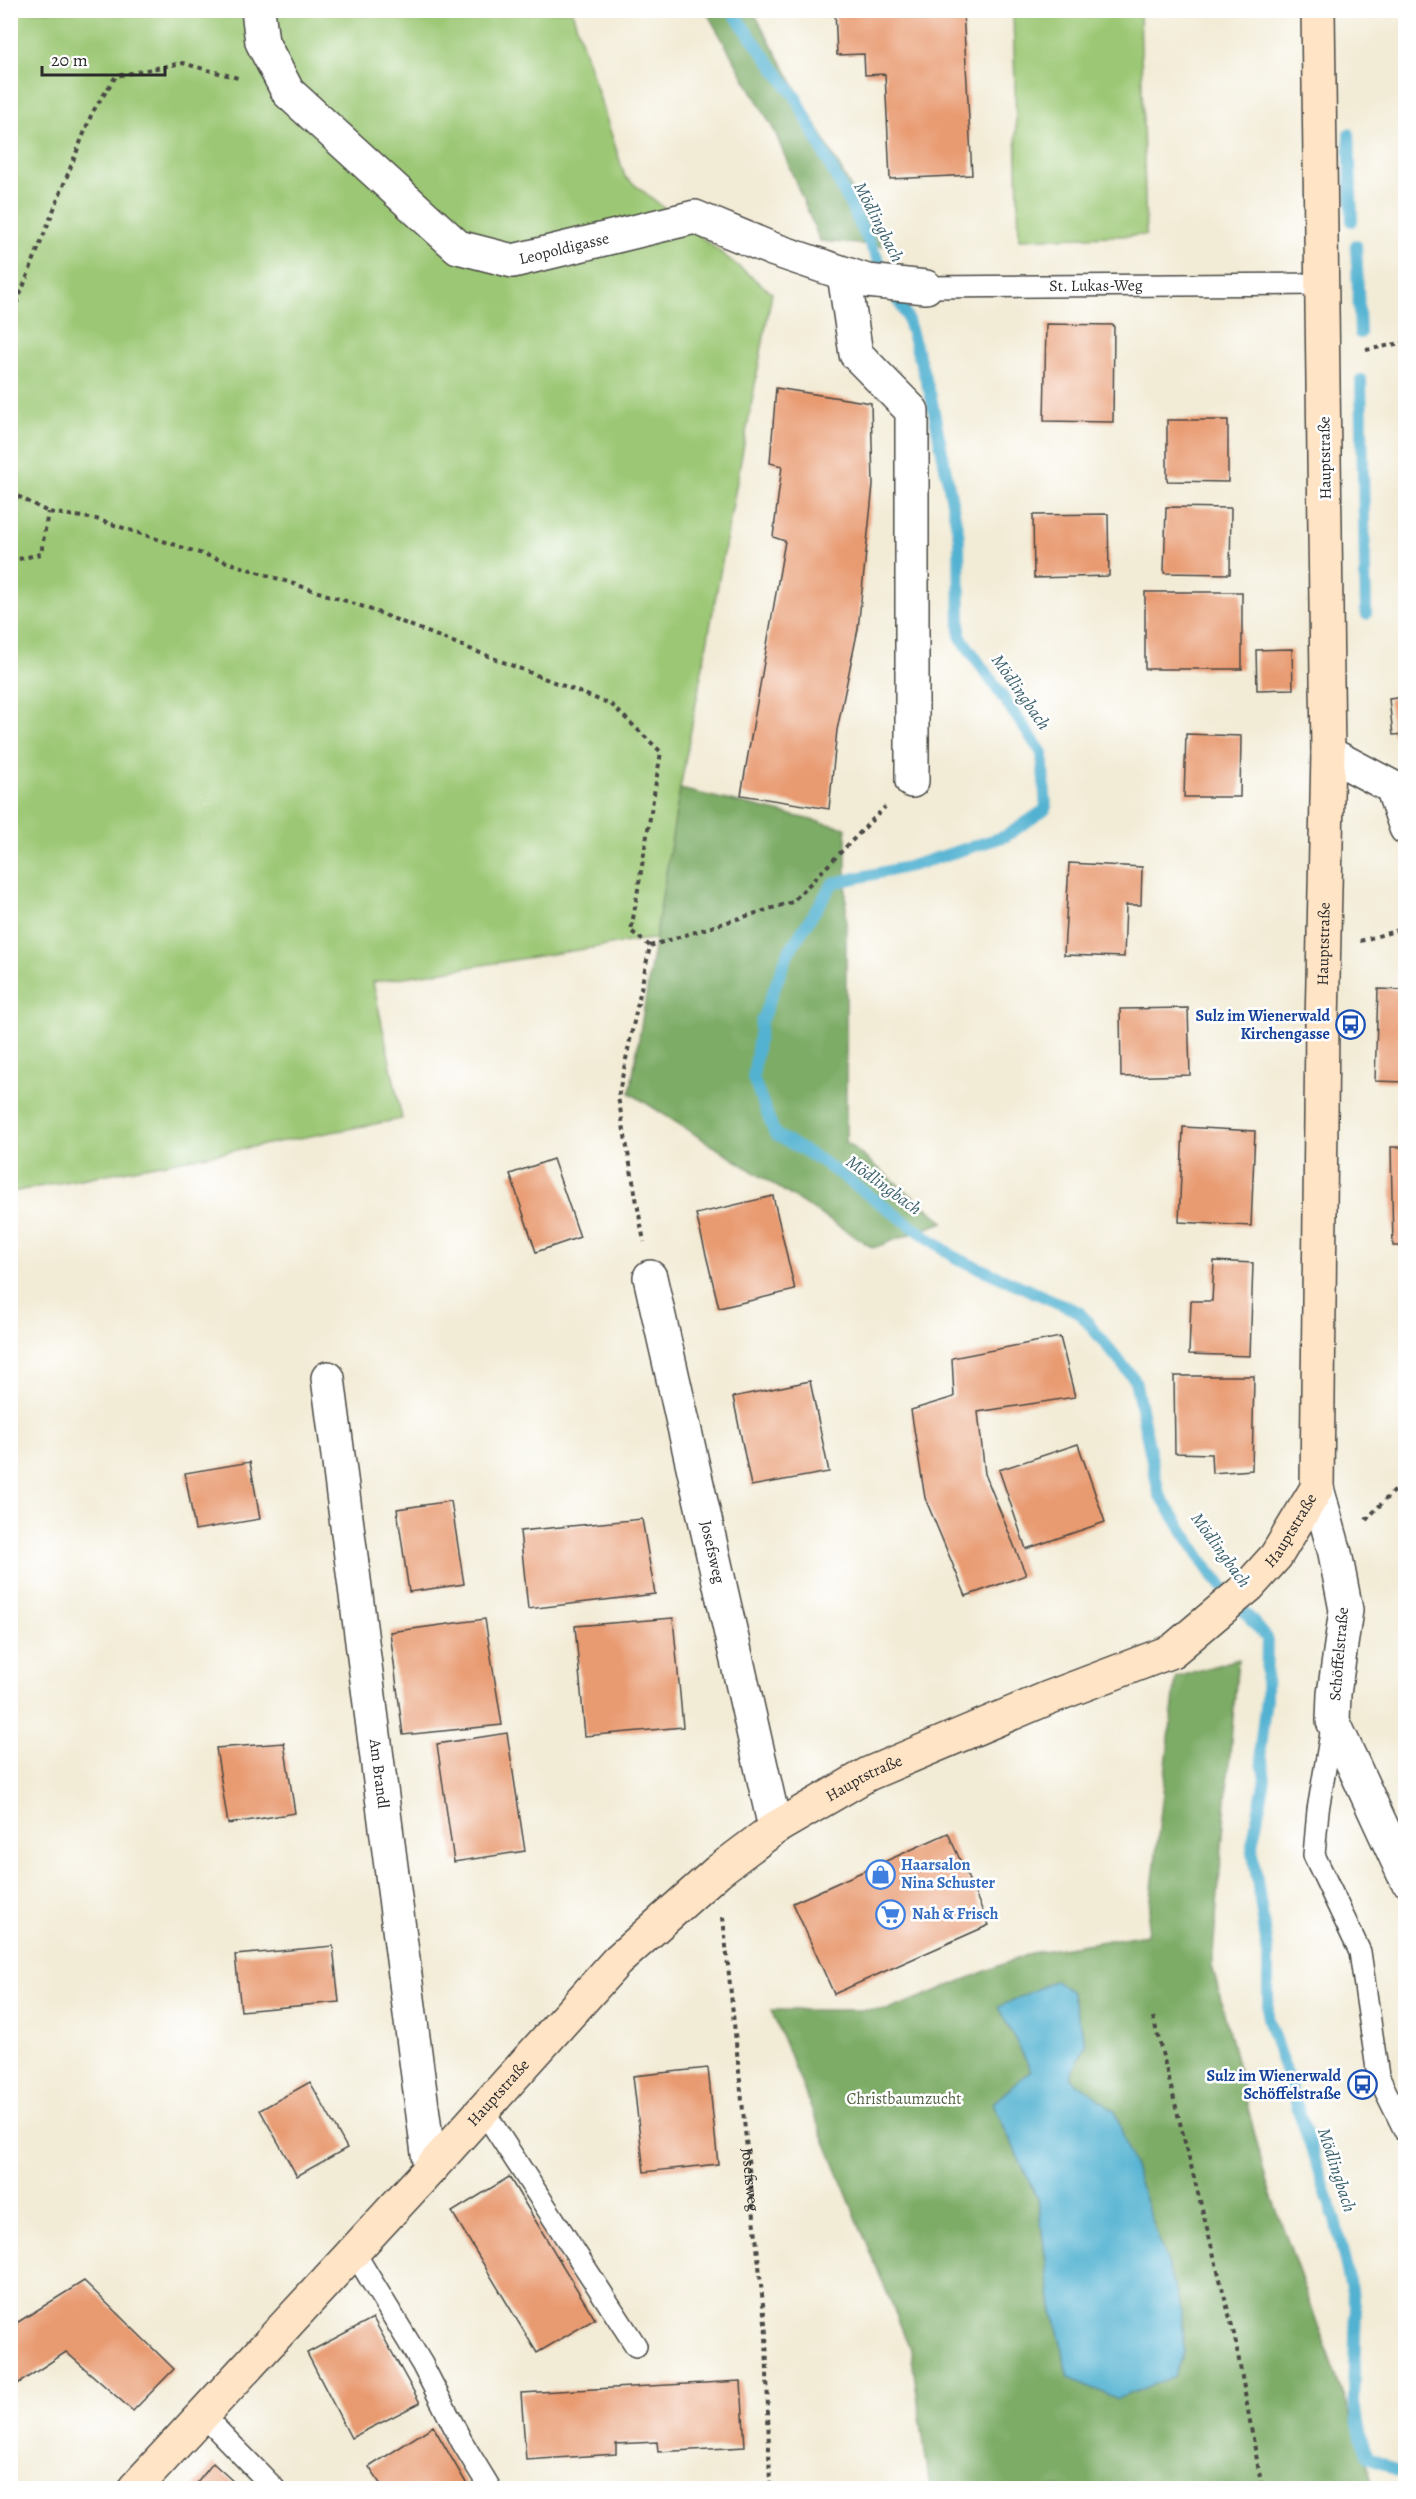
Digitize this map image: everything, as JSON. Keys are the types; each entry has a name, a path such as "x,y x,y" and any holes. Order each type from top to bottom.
{"main road":[{"name":"Hauptstraße","path":"135,2488 430,2169 617,1961 718,1871 775,1828 868,1774 1048,1698 1172,1651 1249,1586 1276,1556 1317,1488 1322,1025 1328,753 1318,10"}],"street":[{"name":"Leopoldigasse","path":"258,10 262,42 288,92 458,247 513,261 695,217 771,249 856,277"},
{"name":"St. Lukas-Weg","path":"856,277 926,287"},
{"path":"856,277 856,354 912,411 912,781"},
{"path":"1328,753 1392,787 1406,828"},
{"name":"Josefsweg","path":"650,1277 775,1828"},
{"name":"Am Brandl","path":"328,1378 430,2169"},
{"name":"Schöffelstraße","path":"1317,1488 1335,1553 1346,1610 1334,1694 1334,1721 1406,1879"}],"lane":[{"name":"St. Lukas-Weg","path":"926,287 1323,285"},
{"path":"1334,1721 1318,1810 1314,1855 1360,1952 1378,2076 1406,2133"},
{"path":"483,2110 636,2346"},
{"path":"354,2252 422,2364 490,2488"},
{"path":"203,2415 274,2488"}],"path":[{"path":"10,320 92,113 116,76 182,63 288,92"},
{"path":"1366,351 1406,342"},
{"path":"10,492 48,512 96,519 364,607 612,705 661,752 631,931 650,946"},
{"path":"10,561 41,554 48,512"},
{"path":"650,946 792,902 912,781"},
{"path":"1379,936 1406,928"},
{"path":"650,946 618,1097 650,1277"},
{"path":"1335,1553 1406,1478"},
{"name":"Josefsweg","path":"718,1871 766,2333 770,2488"},
{"path":"1153,2017 1235,2338 1262,2488"}],"green space":[{"path":"11,11 572,11 625,177 772,293 680,789 655,939 373,982 402,1119 11,1192"},
{"path":"706,11 753,11 883,246 820,241 775,132"},
{"path":"1013,11 1140,11 1146,235 1019,239"},
{"path":"680,789 846,828 846,1142 944,1222 873,1248 630,1093"},
{"name":"Christbaumzucht","path":"1238,1659 1212,1965 1267,2183 1368,2465 1373,2488 930,2488 911,2351 771,2010 889,2010 1031,1953 1147,1934 1176,1677","holes":["1071,1992 1086,2044 1070,2077 1115,2111 1069,2378 1052,2307 1038,2200 993,2103 1031,2070"]}],"water":[{"path":"1056,1980 1071,1992 1086,2044 1070,2077 1115,2111 1180,2303 1184,2353 1175,2376 1118,2399 1069,2378 1052,2307 1038,2200 993,2103 1031,2070 998,2007"}],"building":[{"path":"835,10 963,10 972,175 890,179 885,74 865,75 864,54 837,55"},
{"path":"1046,324 1114,325 1113,422 1044,421"},
{"path":"776,388 871,403 873,485 858,629 837,730 829,809 741,795 785,541 773,537 782,466 770,463"},
{"path":"1167,420 1228,420 1228,482 1167,481"},
{"path":"1166,507 1231,508 1230,574 1164,573"},
{"path":"1108,514 1109,576 1034,578 1033,515"},
{"path":"1145,592 1242,592 1242,669 1145,669"},
{"path":"1292,649 1293,689 1257,690 1256,650"},
{"path":"1406,697 1406,734 1393,735 1389,699"},
{"path":"1186,734 1241,736 1240,797 1184,797"},
{"path":"1069,863 1142,867 1141,905 1126,905 1124,957 1064,955"},
{"path":"1378,989 1406,990 1406,1082 1375,1081"},
{"path":"1188,1008 1190,1075 1121,1077 1120,1009"},
{"path":"1183,1127 1255,1131 1251,1226 1179,1222"},
{"path":"1391,1147 1406,1147 1406,1246 1393,1246"},
{"path":"553,1159 580,1237 536,1252 510,1174"},
{"path":"773,1196 795,1290 719,1308 696,1214"},
{"path":"1214,1261 1253,1263 1250,1356 1189,1354 1191,1301 1212,1301"},
{"path":"1060,1337 1075,1397 978,1412 985,1474 1026,1575 966,1596 925,1498 911,1410 954,1397 952,1358"},
{"path":"1174,1376 1254,1376 1252,1470 1212,1473 1211,1454 1175,1453"},
{"path":"810,1381 829,1472 751,1486 733,1397"},
{"path":"1078,1444 1105,1522 1026,1549 999,1470"},
{"path":"250,1462 260,1519 195,1530 185,1473"},
{"path":"451,1501 464,1584 409,1592 397,1509"},
{"path":"642,1519 655,1594 528,1609 520,1531"},
{"path":"673,1618 683,1727 585,1736 575,1626"},
{"path":"485,1619 502,1725 403,1735 390,1632"},
{"path":"507,1733 525,1851 454,1862 437,1744"},
{"path":"284,1743 295,1813 228,1824 216,1748"},
{"name":"Nah & Frisch","path":"948,1833 989,1925 834,1994 793,1903"},
{"path":"333,1946 339,2002 241,2011 235,1955"},
{"path":"708,2068 718,2164 644,2172 633,2076"},
{"path":"310,2082 347,2148 297,2176 260,2110"},
{"path":"509,2177 595,2319 537,2353 452,2212"},
{"path":"84,2281 174,2369 133,2411 66,2352 16,2385 10,2377 10,2327"},
{"path":"373,2318 420,2403 351,2438 307,2353"},
{"path":"741,2381 745,2447 658,2452 657,2442 616,2444 616,2454 526,2460 521,2393"},
{"path":"433,2426 469,2488 383,2488 369,2467"},
{"path":"213,2463 235,2483 242,2488 193,2488"}],"waterway":[{"name":"Mödlingbach","path":"731,10 796,98 907,317 931,397 959,537 960,636 1042,753 1046,809 1006,836 911,866 833,883 788,953 761,1022 753,1078 775,1134 820,1160 956,1258 1079,1312 1135,1380 1159,1494 1209,1571 1267,1638 1266,1699 1260,1748 1265,1779 1252,1845 1268,1955 1268,2019 1335,2220 1356,2309 1353,2398 1361,2438 1369,2456 1406,2476"},
{"path":"1349,134 1352,221"},
{"path":"1356,245 1360,333"},
{"path":"1361,380 1366,614"}],"place":[{"name":"Sulz im Wienerwald Kirchengasse","path":"1351,1025"},
{"name":"Haarsalon Nina Schuster","path":"880,1874"},
{"name":"Nah & Frisch","path":"891,1914"},
{"name":"Sulz im Wienerwald Schöffelstraße","path":"1362,2085"}]}
